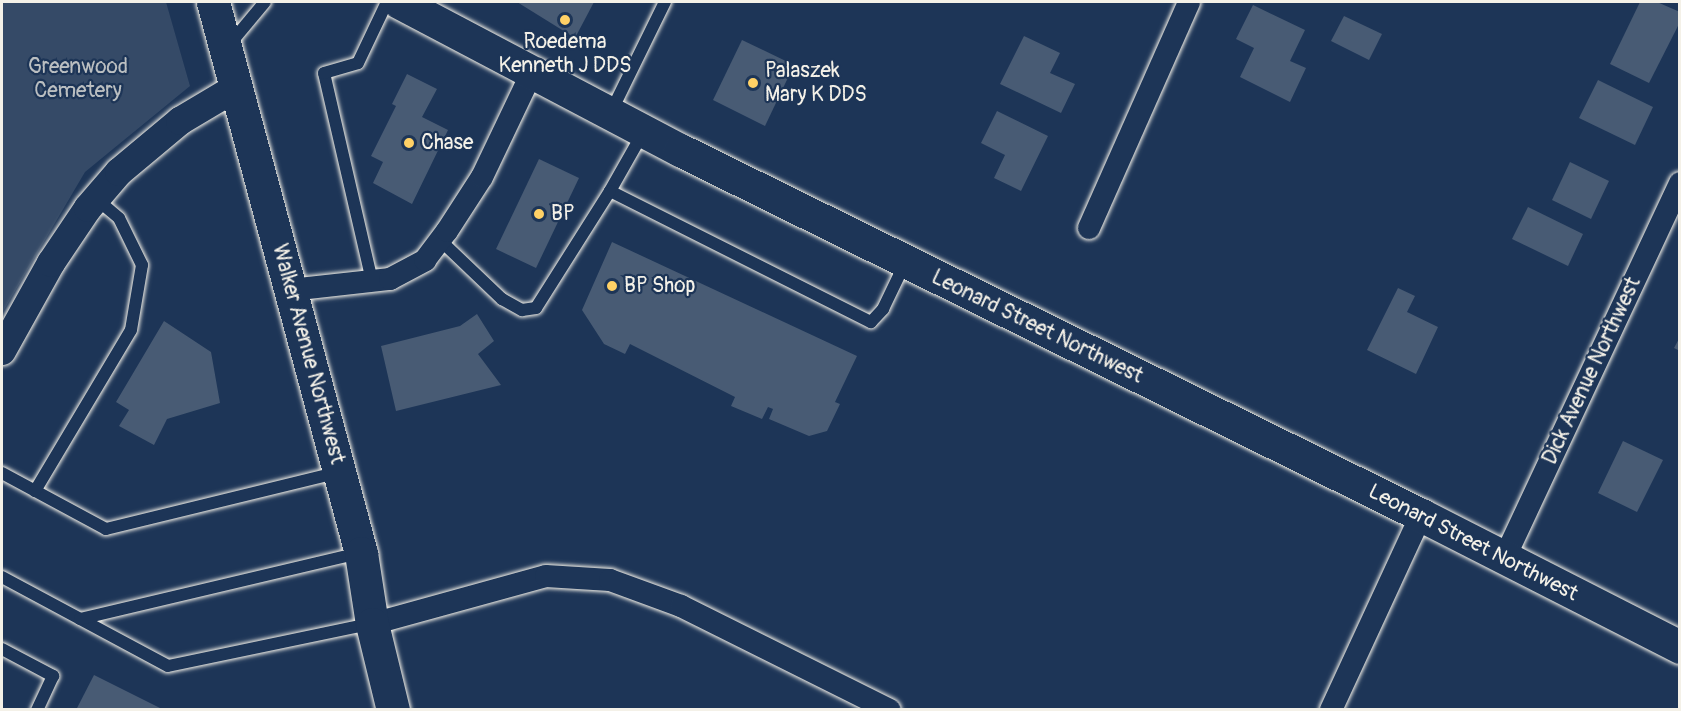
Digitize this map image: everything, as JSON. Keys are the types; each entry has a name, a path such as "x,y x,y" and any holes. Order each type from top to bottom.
{"main road":[{"name":"Walker Avenue Northwest","path":"213,2 361,553 372,624 393,710"},
{"name":"Leonard Street Northwest","path":"398,2 644,131 1421,515 1680,647"}],"street":[{"path":"1089,228 1189,2"},
{"path":"290,290 390,279 425,260 482,177 532,72"},
{"path":"2,351 51,263 96,199 119,172 180,121 237,87"},
{"name":"Dick Avenue Northwest","path":"1504,559 1680,183"},
{"path":"1330,710 1421,515"},
{"path":"372,624 546,576 610,580 681,606 890,710"}],"lane":[{"path":"226,48 265,2"},
{"path":"372,281 324,73 358,63 398,2"},
{"path":"610,113 665,2"},
{"path":"440,240 502,299 522,310 536,308 610,191 644,131"},
{"path":"610,191 871,322 883,309 906,262"},
{"path":"34,491 131,330 142,265 119,218 96,199"},
{"path":"2,473 106,530 339,472"},
{"path":"80,619 361,553"},
{"path":"2,577 168,666 372,624"},
{"path":"2,649 53,676 37,710"}],"green space":[{"name":"Greenwood Cemetery","path":"2,2 166,2 190,86 85,172 2,313"}],"building":[{"name":"Roedema Kenneth J DDS","path":"517,2 594,2 575,38"},
{"path":"1640,2 1657,2 1680,12 1680,22 1649,83 1610,64"},
{"path":"1253,5 1305,30 1290,61 1306,68 1290,102 1240,77 1254,48 1236,39"},
{"path":"1344,16 1382,34 1369,60 1331,41"},
{"path":"1024,36 1060,53 1050,73 1075,84 1061,113 1000,84"},
{"name":"Palaszek Mary K DDS","path":"742,40 794,65 765,126 713,100"},
{"name":"Chase","path":"407,74 437,89 422,117 448,130 412,204 373,183 383,162 371,156 396,106 392,104"},
{"path":"1598,80 1653,107 1635,145 1579,118"},
{"path":"997,111 1048,136 1021,191 994,178 1005,155 981,143"},
{"path":"539,159 579,178 536,268 496,249"},
{"path":"1570,162 1609,181 1591,219 1552,200"},
{"path":"1528,207 1583,234 1568,266 1512,239"},
{"path":"612,242 857,356 835,402 840,404 827,431 809,436 769,419 773,409 768,407 762,419 731,406 735,397 630,344 625,354 604,344 582,310"},
{"path":"1398,288 1415,296 1407,312 1438,327 1416,374 1367,350"},
{"path":"477,314 494,341 478,354 501,385 396,411 381,346 460,326"},
{"path":"164,321 211,352 220,403 167,419 154,445 119,426 129,410 116,402"},
{"path":"1680,337 1680,351 1674,348"},
{"path":"1623,441 1663,460 1637,512 1598,493"},
{"path":"94,675 164,710 76,710"}],"place":[{"name":"Roedema Kenneth J DDS","path":"565,20"},
{"name":"Palaszek Mary K DDS","path":"753,83"},
{"name":"Chase","path":"409,143"},
{"name":"BP","path":"539,214"},
{"name":"BP Shop","path":"612,286"}]}
